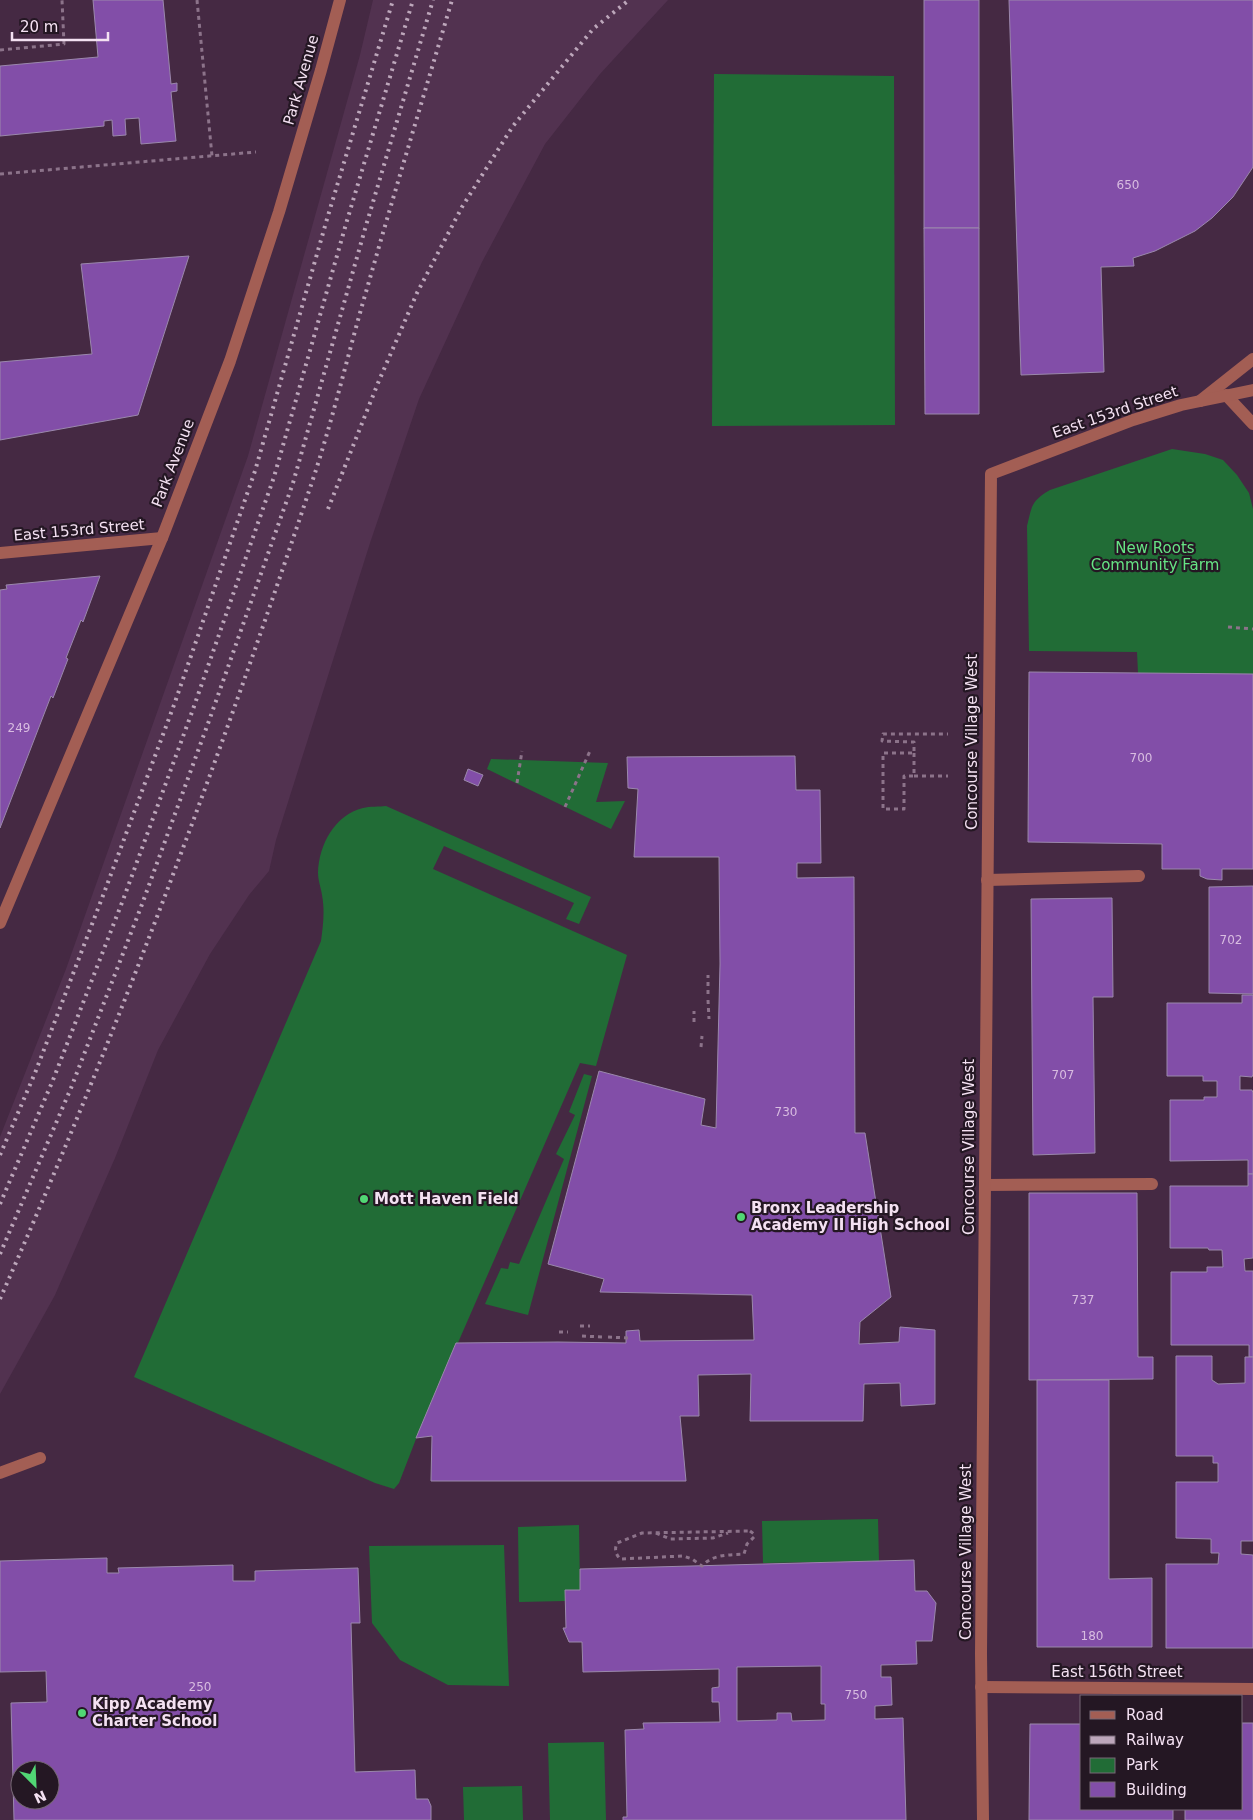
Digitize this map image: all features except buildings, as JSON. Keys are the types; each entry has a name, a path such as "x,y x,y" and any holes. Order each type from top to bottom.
{"street":[{"name":"Park Avenue","path":"0,923 162,538 230,360 282,202 340,0"},
{"path":"1200,401 1253,359"},
{"name":"East 153rd Street","path":"991,474 1133,420 1200,401 1253,390"},
{"path":"1226,395 1253,424"},
{"name":"Concourse Village West","path":"983,1820 981,1687 991,474"},
{"name":"East 153rd Street","path":"0,553 162,538"},
{"path":"987,880 1139,876"},
{"path":"985,1185 1152,1184"},
{"path":"0,1473 40,1458"},
{"name":"East 156th Street","path":"981,1687 1253,1689"}],"path":[{"path":"0,50 64,44 62,0"},
{"path":"197,0 212,156"},
{"path":"0,174 256,152"},
{"path":"1228,627 1253,629"},
{"path":"914,776 914,742 882,741 883,734 948,734"},
{"path":"517,783 522,751"},
{"path":"565,807 590,751"},
{"path":"914,753 883,753 883,809 904,808 904,776 948,776"},
{"path":"708,975 708,994"},
{"path":"708,1000 709,1019"},
{"path":"694,1011 694,1022"},
{"path":"701,1047 702,1036"},
{"path":"580,1326 590,1326"},
{"path":"559,1332 568,1332"},
{"path":"582,1336 602,1337"},
{"path":"608,1337 628,1338"},
{"path":"750,1531 754,1534 754,1537 747,1544 744,1554 724,1555 707,1560 702,1566 692,1559 683,1556 620,1559 616,1554 615,1548 617,1543 642,1533 731,1532 750,1531"},
{"path":"656,1532 670,1539 713,1538 731,1532"}],"shaded area":[{"path":"373,0 668,0 600,74 545,144 482,262 419,399 370,543 276,840 269,871 249,895 210,954 158,1050 115,1158 55,1295 0,1394 0,1137 66,969 248,456 360,55"}],"green space":[{"path":"714,74 894,76 895,425 712,426"},
{"name":"New Roots Community Farm","path":"1172,449 1205,454 1223,460 1237,475 1249,493 1253,509 1253,674 1138,673 1137,652 1029,651 1027,526 1033,505 1039,497 1050,490"},
{"path":"491,759 608,763 596,802 625,801 611,829 487,769"},
{"name":"Mott Haven Field","path":"386,806 591,897 579,924 566,919 574,903 444,846 433,869 627,955 596,1066 580,1063 416,1439 399,1483 394,1489 375,1483 134,1377 321,941 323,907 318,873 325,842 330,832 344,817 366,807"},
{"path":"584,1074 592,1076 528,1315 485,1304 501,1268 508,1269 510,1262 519,1264 564,1159 556,1154 575,1115 569,1112"},
{"path":"878,1519 879,1561 763,1563 762,1521"},
{"path":"579,1525 580,1590 565,1590 565,1601 519,1602 518,1527"},
{"path":"504,1545 509,1686 448,1685 400,1660 372,1623 369,1546"},
{"path":"604,1742 606,1820 550,1820 548,1743"},
{"path":"522,1786 523,1820 464,1820 463,1787"}],"railway":[{"path":"0,1155 35,1073 104,893 174,705 255,471 327,219 393,0"},
{"path":"0,1204 53,1080 123,900 192,712 274,477 346,224 413,0"},
{"path":"0,1254 71,1088 141,907 293,483 365,229 433,0"},
{"path":"0,1299 125,1000 239,695 325,440 378,249 452,0"},
{"path":"328,509 378,383 417,293 462,207 513,126 593,29 629,0"}],"place":[{"name":"Mott Haven Field","path":"364,1199"},
{"name":"Bronx Leadership Academy II High School","path":"741,1217"},
{"name":"Kipp Academy Charter School","path":"82,1713"}]}
